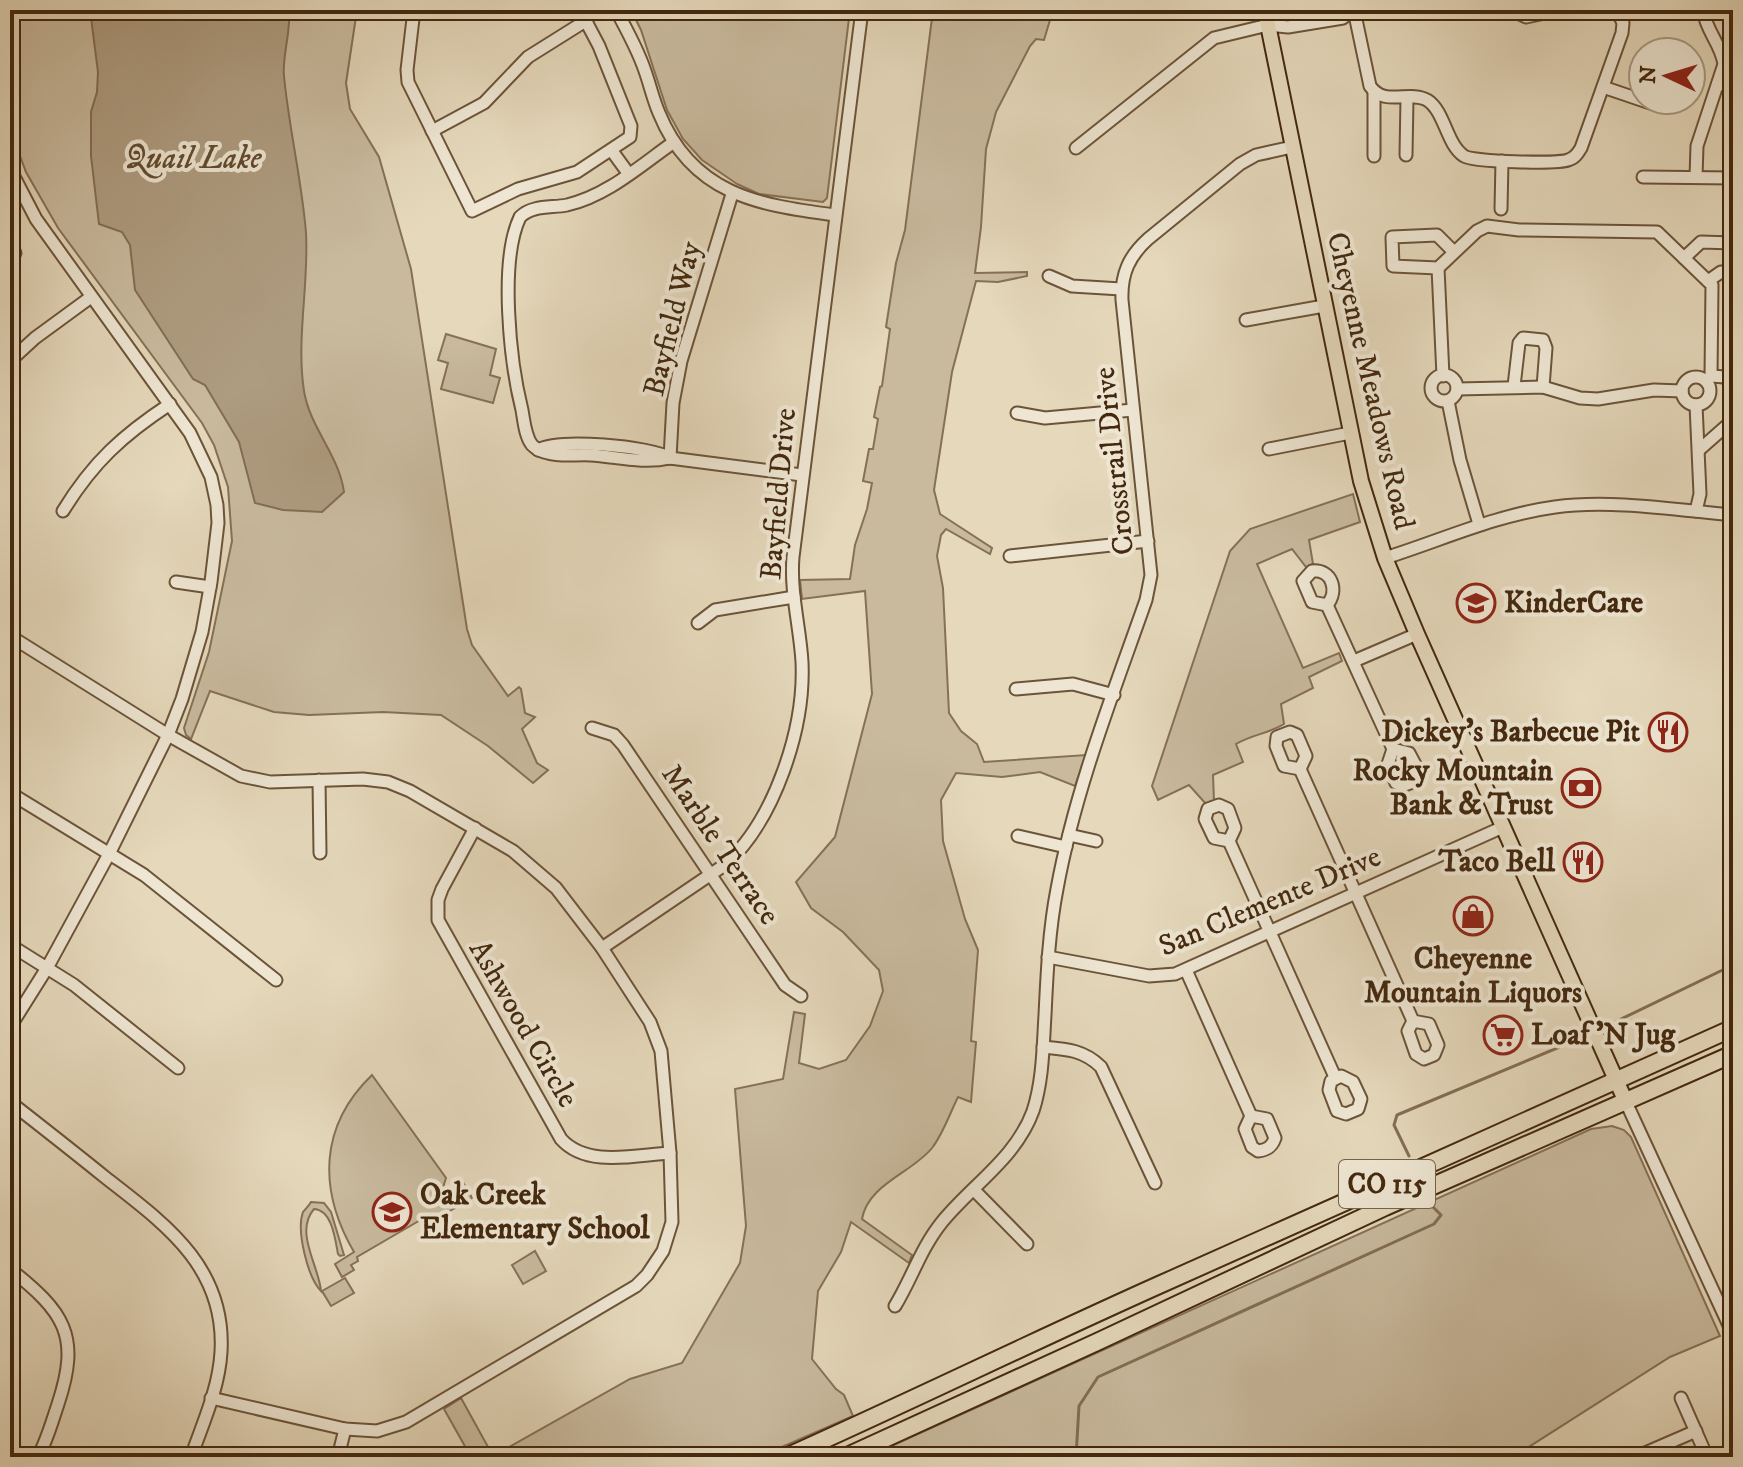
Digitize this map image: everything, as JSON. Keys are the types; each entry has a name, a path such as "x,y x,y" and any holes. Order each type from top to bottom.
{"highway":[{"name":"CO 115","path":"786,1457 1156,1286 1733,1028"},
{"name":"CO 115","path":"845,1457 1385,1207 1733,1054"}],"main road":[{"name":"Cheyenne Meadows Road","path":"1266,17 1350,433 1385,558 1625,1100"}],"street":[{"path":"414,10 407,76 432,131 472,211 518,189 570,175 630,137 631,126 584,15 528,57 484,103 432,131"},
{"path":"616,10 639,54 659,114 674,142 693,165 732,194 774,207 835,215"},
{"name":"Bayfield Drive","path":"602,948 737,854 772,801 787,755 802,676 792,568 862,10"},
{"path":"1076,148 1206,43 1266,17 1307,10 1311,23"},
{"path":"1266,17 1288,27 1343,18 1353,10 1374,93 1374,156"},
{"path":"1511,10 1526,17 1559,10"},
{"path":"1374,93 1386,97 1423,98 1431,103 1462,155 1470,160 1558,162 1576,156 1622,33 1623,23 1617,10"},
{"path":"1696,177 1697,146 1724,64 1723,54 1707,27 1703,10"},
{"path":"1718,83 1733,89"},
{"path":"1603,87 1627,95"},
{"path":"1406,155 1407,98"},
{"path":"674,142 610,186 583,200 525,212 516,224 509,291 511,348 524,422 533,450 655,462 670,458 802,475"},
{"name":"Crosstrail Drive","path":"895,1306 921,1252 936,1230 1010,1152 1027,1123 1036,1099 1043,1047 1048,957 1066,847 1149,587 1151,562 1121,289 1129,260 1148,239 1248,159 1292,147"},
{"path":"612,151 628,173"},
{"path":"1501,209 1502,161"},
{"path":"10,169 13,184 36,219 200,450 215,492 218,523 210,587 195,657 168,735 109,854 47,968 10,1027"},
{"path":"1643,177 1733,178"},
{"name":"Bayfield Way","path":"670,458 673,403 681,361 732,194"},
{"path":"1454,252 1437,235 1392,237 1393,266 1438,268 1477,231 1487,226 1519,230 1657,232 1712,285 1709,378 1710,387 1709,396 1696,405 1686,401 1682,391 1691,378 1709,378 1725,377 1733,387"},
{"path":"1684,258 1701,242 1733,243"},
{"path":"1438,268 1443,376"},
{"path":"1708,281 1721,272 1733,273"},
{"path":"1049,276 1072,286 1121,289"},
{"path":"10,361 35,338 91,297"},
{"path":"1246,320 1324,306"},
{"path":"1514,386 1519,343 1523,338 1537,338 1543,340 1546,348 1543,387"},
{"path":"1443,376 1452,378 1457,389 1455,396 1448,401 1436,399 1432,391 1435,379 1443,376"},
{"path":"1457,389 1543,387 1580,398 1598,399 1654,390 1682,391"},
{"path":"1448,401 1460,460 1479,524"},
{"path":"63,511 83,480 110,449 170,404"},
{"path":"1696,405 1700,494 1696,511"},
{"path":"1017,413 1045,418 1133,410"},
{"path":"1699,450 1733,420"},
{"path":"1269,449 1350,433"},
{"path":"1385,558 1479,524 1559,506 1601,505 1733,515"},
{"path":"1010,556 1148,541"},
{"path":"176,582 210,587"},
{"path":"698,623 715,610 794,597"},
{"path":"1327,605 1393,749"},
{"path":"1354,661 1417,634"},
{"path":"10,636 168,735 241,776 270,782 388,782 513,851 556,888 602,948 657,1037 673,1207 669,1237 656,1264 636,1286 406,1422 377,1431 345,1429 211,1398"},
{"path":"1016,689 1073,684 1114,695"},
{"name":"Marble Terrace","path":"592,728 614,735 623,745 785,985 801,996"},
{"path":"1300,769 1413,1021"},
{"path":"319,780 320,853"},
{"path":"10,793 144,875 276,980"},
{"name":"San Clemente Drive","path":"1048,957 1149,976 1186,970 1503,827"},
{"name":"Ashwood Circle","path":"475,828 442,889 438,900 438,920 561,1139 575,1152 592,1157 670,1153"},
{"path":"1069,835 1096,841"},
{"path":"1018,836 1066,847"},
{"path":"1229,841 1335,1077"},
{"path":"10,945 87,994 178,1068"},
{"path":"1186,970 1251,1116"},
{"path":"1043,1047 1074,1050 1090,1057 1101,1067 1155,1183"},
{"path":"1625,1100 1733,1334"},
{"path":"10,1102 161,1221 200,1265 218,1310 222,1334 220,1366 191,1457"},
{"path":"974,1190 1027,1244"},
{"path":"10,1269 45,1298 59,1318 67,1342 68,1375 38,1457"},
{"path":"1681,1398 1707,1457"},
{"path":"338,1457 345,1429"},
{"path":"1636,1457 1696,1431"}],"shaded area":[{"path":"10,10 357,10 346,83 350,109 379,157 411,269 467,629 472,645 508,696 519,687 525,713 535,717 522,729 537,763 548,770 533,783 488,746 441,715 274,712 210,691 191,739 186,735 184,728 209,652 232,541 228,487 214,445 202,423 58,228 26,172 10,129"},
{"path":"631,10 850,10 827,198 823,202 759,194 737,184 702,160 683,139 667,110 641,30"},
{"path":"933,10 1053,10 1044,40 1036,39 1030,46 996,112 986,149 975,273 1027,272 1027,276 998,282 976,281 952,372 934,490 940,514 992,548 990,554 946,529 941,535 937,556 943,588 949,713 961,731 977,744 984,762 1086,755 1075,786 1040,772 1002,777 956,773 941,800 943,841 965,919 978,950 971,1041 976,1042 971,1102 958,1097 932,1148 882,1188 866,1207 862,1219 912,1255 909,1263 851,1222 841,1252 818,1291 812,1359 844,1395 853,1416 759,1457 471,1457 444,1409 461,1398 493,1456 630,1379 682,1363 740,1263 746,1226 735,1089 783,1079 794,1012 805,1014 799,1063 819,1069 846,1060 870,1026 883,991 879,970 843,932 811,908 796,882 835,837 872,694 865,591 802,599 800,580 850,579 855,545 867,509 872,483 863,481 878,419 874,417 890,329 886,327 896,263 905,230"},
{"path":"446,334 496,349 490,375 500,378 493,403 441,389 448,363 438,360"},
{"path":"1353,494 1360,522 1309,540 1313,564 1306,567 1292,549 1257,564 1303,668 1339,653 1342,661 1309,677 1313,688 1281,704 1284,724 1236,744 1243,762 1213,775 1214,801 1206,804 1189,785 1158,800 1152,786 1230,551 1250,529"},
{"path":"372,1075 446,1178 441,1194 463,1182 472,1198 438,1218 429,1215 357,1257 358,1261 351,1265 354,1270 342,1277 335,1264 354,1252 334,1205 330,1159 342,1115"},
{"path":"1612,1126 1624,1130 1631,1137 1720,1336 1670,1357 1513,1457 867,1457 1591,1129"},
{"path":"311,1202 324,1203 331,1212 344,1255 338,1254 329,1219 314,1209 306,1228 321,1291 312,1276 302,1242 301,1220"},
{"path":"535,1251 546,1271 523,1284 512,1265"},
{"path":"345,1278 354,1293 331,1306 322,1291"}],"water":[{"name":"Quail Lake","path":"90,10 289,10 284,76 306,233 301,352 304,391 344,492 322,512 283,510 255,503 239,442 205,385 193,379 135,290 130,245 122,232 99,224 91,156 91,112 97,92 98,72"}],"waterway":[{"path":"1617,1021 1733,965"},
{"path":"1409,1156 1394,1125 1397,1115 1574,1041"},
{"path":"1076,1457 1079,1406 1098,1377 1434,1224 1441,1215 1430,1204"}],"place":[{"name":"KinderCare","path":"1476,603"},
{"name":"Dickey's Barbecue Pit","path":"1668,732"},
{"name":"Rocky Mountain Bank & Trust","path":"1581,788"},
{"name":"Taco Bell","path":"1583,862"},
{"name":"Cheyenne Mountain Liquors","path":"1473,916"},
{"name":"Loaf 'N Jug","path":"1503,1035"},
{"name":"Oak Creek Elementary School","path":"392,1212"}]}
